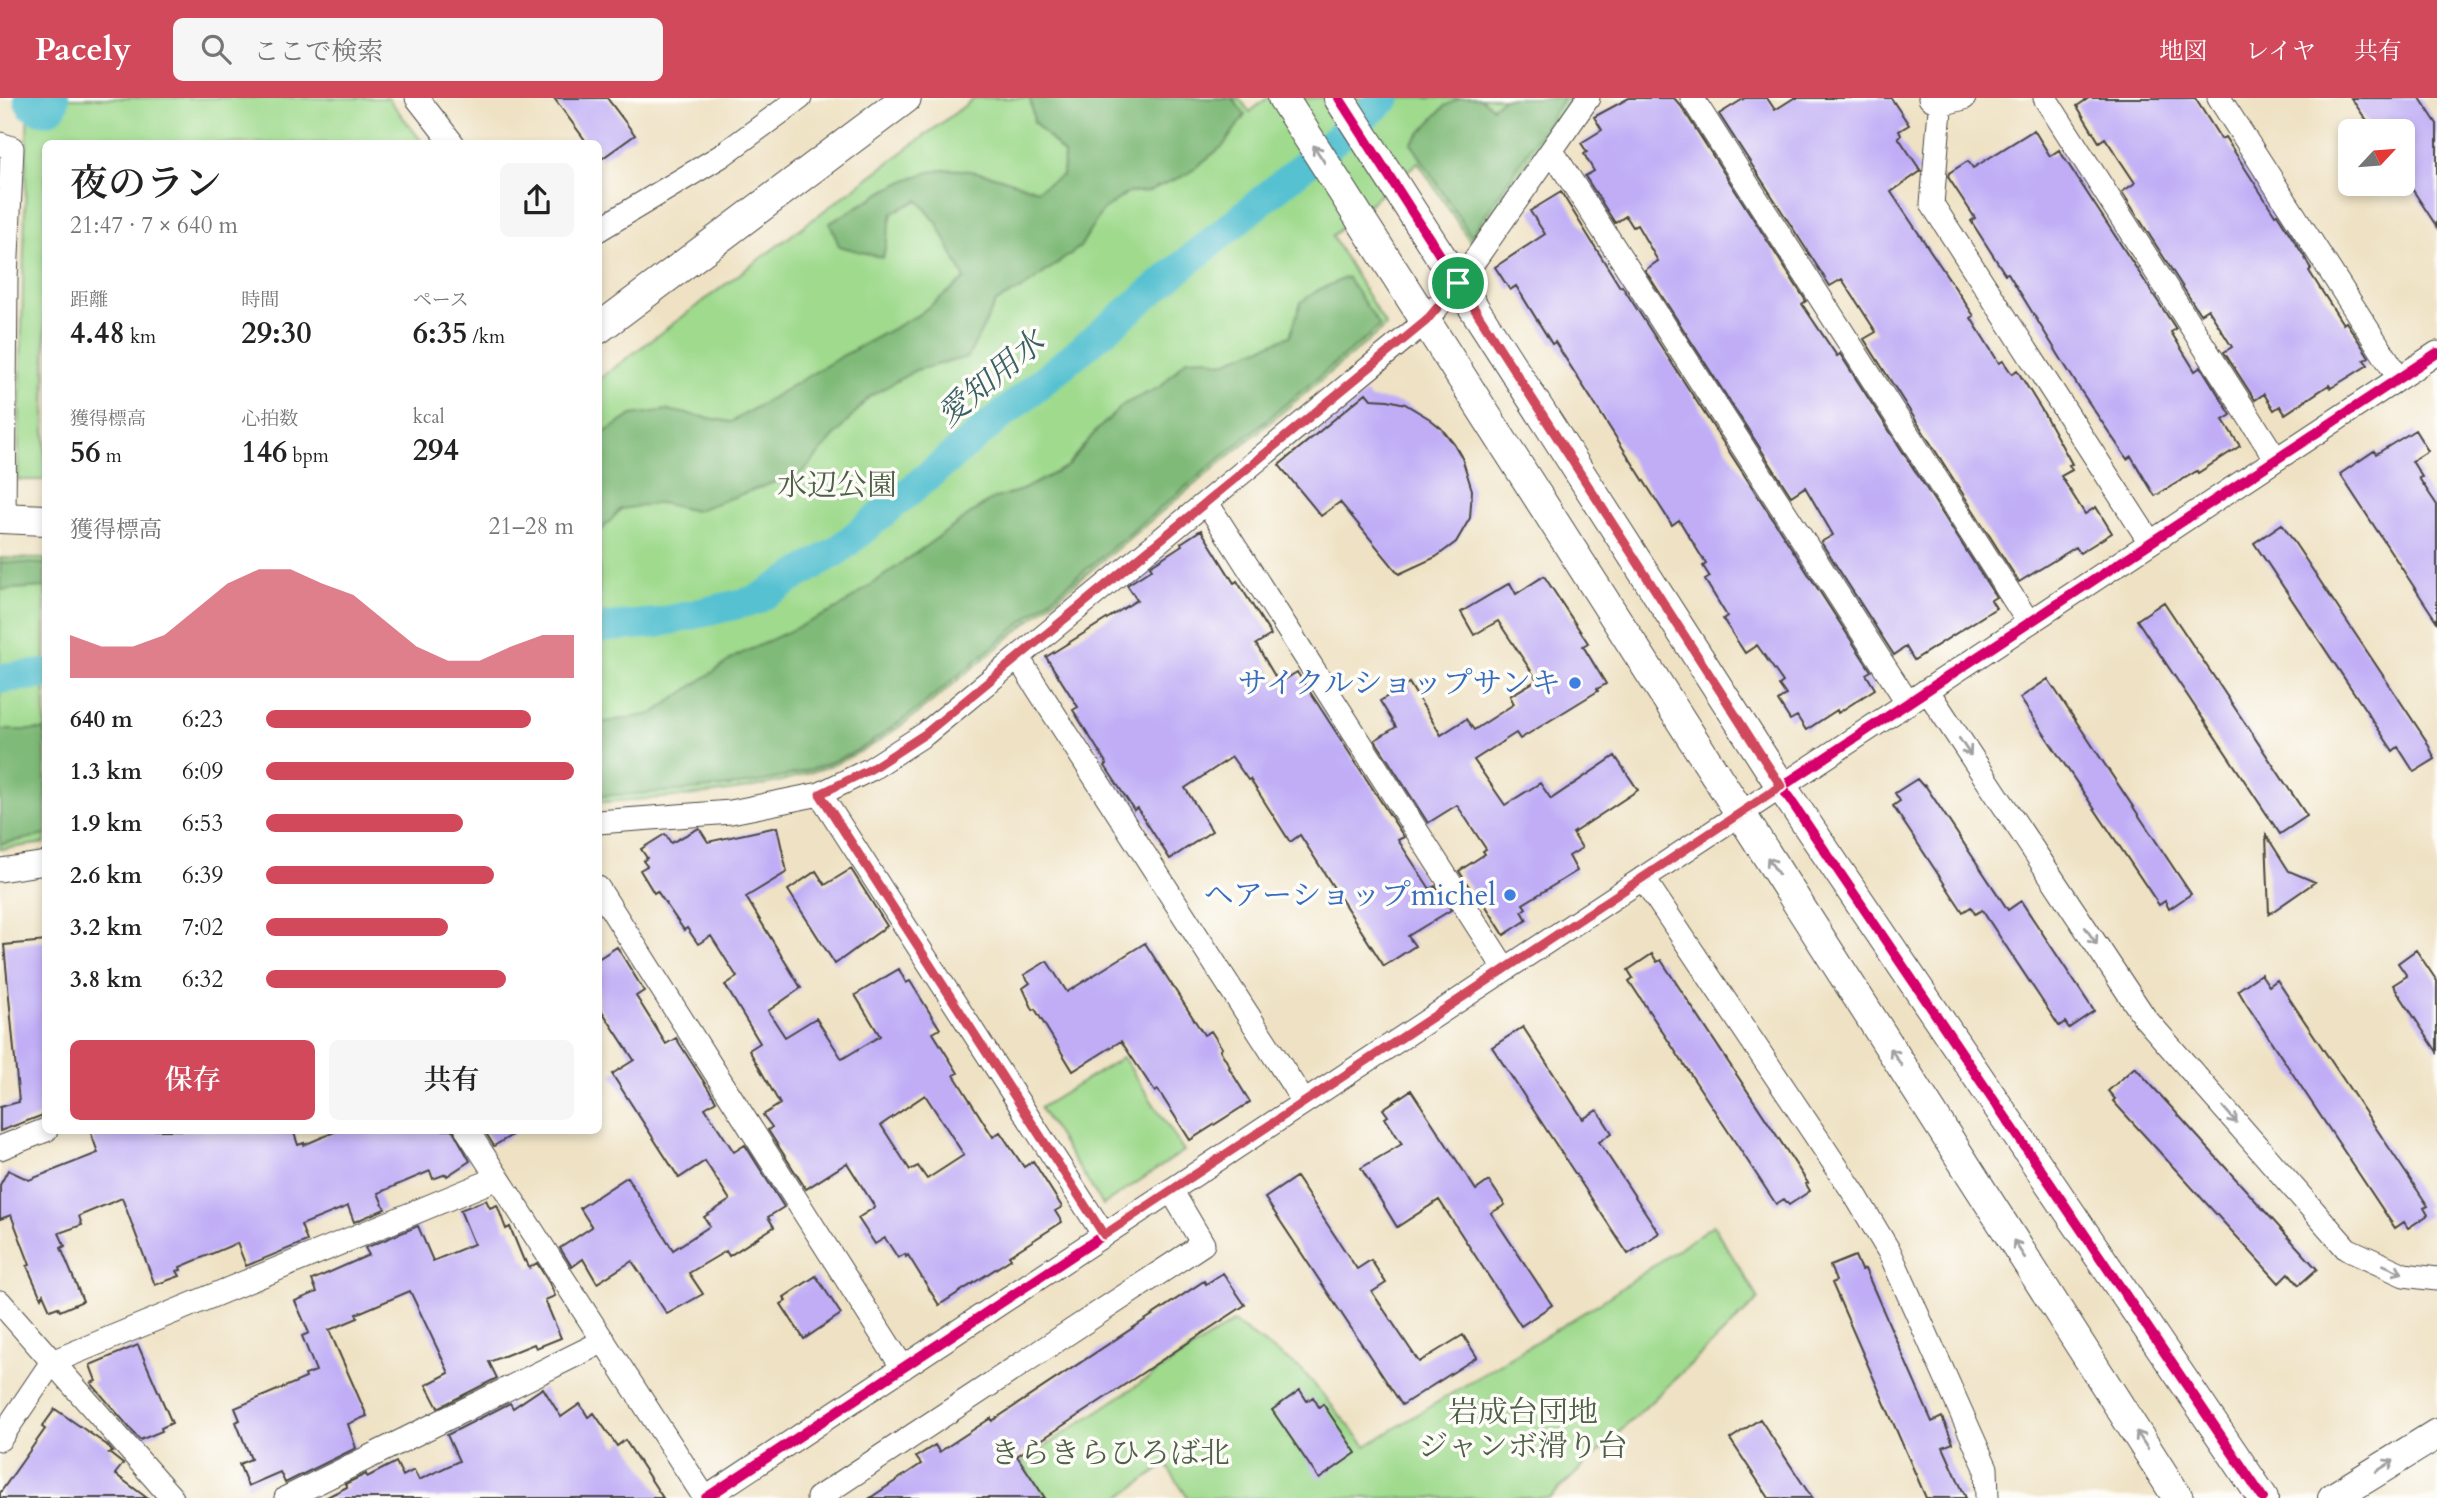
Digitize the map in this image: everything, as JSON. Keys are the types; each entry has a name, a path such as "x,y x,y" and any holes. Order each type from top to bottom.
{"street":[{"path":"417,98 450,140"},
{"path":"602,228 721,156 800,98"},
{"path":"602,326 906,98"},
{"path":"1339,98 1781,786 2263,1498"},
{"path":"602,822 731,812 820,794 871,769 925,734 1426,321 1458,283 1588,98"},
{"path":"1692,98 2029,622"},
{"path":"1964,98 1938,100 1933,204 2150,542"},
{"path":"2045,98 2276,459"},
{"path":"2219,98 2399,378"},
{"path":"1284,99 2178,1498"},
{"path":"0,144 12,148 3,278 2,518 42,520"},
{"path":"1552,152 1917,696 2145,1018 2347,1249 2404,1275 2437,1279"},
{"path":"470,1134 706,1498 2437,353"},
{"path":"1207,503 1505,969"},
{"path":"1018,658 1304,1102"},
{"path":"820,794 1104,1235"},
{"path":"0,870 42,864"},
{"path":"1643,878 1854,1193 1890,1253 1986,1468 1987,1498"},
{"path":"602,894 904,1368"},
{"path":"0,1148 42,1132"},
{"path":"0,1439 52,1362 498,1178"},
{"path":"818,1498 1203,1244 1171,1190"},
{"path":"0,1302 172,1498"},
{"path":"286,1498 604,1341"},
{"path":"2333,1498 2437,1434"}],"green space":[{"path":"28,98 388,98 421,140 42,140 42,480 18,480"},
{"name":"水辺公園","path":"975,98 1239,98 1250,112 1267,98 1571,98 1471,243 1418,162 1332,236 1386,326 917,714 864,750 801,776 701,795 602,802 602,377"},
{"path":"1030,98 1232,98 1245,115 1223,146 1186,175 1148,191 1127,193 1102,211 1080,247 1025,287 996,302 968,357 916,370 869,397 803,472 695,511 661,503 621,509 602,530 602,434 632,415 667,410 731,422 842,356 918,315 965,279 937,223 918,200 892,213 883,258 839,246 830,223 899,183 928,172 978,172 1037,190 1063,175 1064,154 1034,122"},
{"path":"1460,98 1480,98 1492,107 1504,98 1564,98 1471,236 1411,143 1445,106"},
{"path":"1347,277 1380,326 915,711 882,735 862,748 831,762 767,781 699,790 602,796 602,722 652,714 736,656 837,609 992,499 1022,490 1066,467 1096,431 1124,404 1160,387 1187,359 1207,358 1222,363 1290,336 1301,302 1318,290"},
{"path":"0,558 42,559 42,843 0,849"},
{"path":"0,562 42,564 42,587 0,590"},
{"path":"0,730 42,730 42,836 0,844"},
{"path":"1123,1057 1184,1151 1103,1205 1040,1108"},
{"name":"岩成台団地 ジャンボ滑り台","path":"1713,1225 1759,1299 1550,1498 1188,1498 1166,1465 1119,1498 1045,1498 1021,1462 1233,1322 1302,1370 1366,1446 1604,1300"}],"building":[{"path":"554,98 607,98 635,135 602,159 602,140 585,140"},
{"path":"1629,98 1674,98 1681,106 1806,301 1802,304 1837,356 1840,354 1996,597 1991,600 1996,608 1914,660 1906,647 1894,655 1821,542 1833,535 1805,487 1791,496 1645,270 1658,261 1637,225 1633,227 1626,216 1615,223 1585,176 1594,171 1581,143 1602,130 1594,117"},
{"path":"1745,98 1767,98 1775,110 1794,98 1891,98 1909,125 1899,131 1901,135 1898,137 1921,171 1891,192 1974,316 1971,318 1999,363 2003,361 2012,374 2017,370 2043,412 2072,464 2069,465 2072,470 2061,476 2085,514 2096,507 2112,533 2080,553 2076,547 2019,582 1864,339 1876,332 1842,279 1830,286 1719,114"},
{"path":"2089,98 2195,98 2221,139 2225,137 2275,215 2277,214 2343,324 2346,322 2369,357 2364,360 2368,365 2331,388 2329,385 2285,414 2280,406 2274,410 2264,394 2255,400 2224,352 2232,347 2208,309 2200,314 2122,192 2135,183 2105,138 2099,142 2077,106"},
{"path":"2351,98 2420,98 2437,124 2437,227 2415,193 2415,119 2366,119"},
{"path":"2034,130 2050,156 2059,150 2176,329 2171,332 2195,371 2201,367 2231,415 2223,420 2240,446 2155,496 2131,456 2127,459 2079,388 2008,273 2005,274 1971,221 1975,218 1948,177 1949,173 1968,161 1973,168"},
{"path":"1561,192 1871,671 1866,674 1875,689 1806,730 1797,716 1790,720 1778,701 1786,695 1779,685 1783,682 1757,645 1745,653 1723,619 1727,616 1705,580 1710,577 1703,566 1706,564 1679,520 1672,525 1555,342 1552,344 1516,286 1510,290 1495,267 1545,234 1530,211"},
{"path":"1366,393 1371,399 1405,404 1441,428 1462,458 1472,490 1470,518 1456,542 1436,557 1399,574 1340,502 1321,516 1279,465"},
{"path":"2415,430 2428,451 2412,461 2422,477 2419,478 2437,505 2437,622 2340,474 2374,451 2376,454"},
{"path":"2282,524 2426,740 2435,759 2414,772 2398,747 2393,751 2254,543"},
{"path":"1201,530 1271,635 1256,644 1279,683 1297,672 1404,837 1398,840 1430,889 1435,886 1451,910 1408,936 1415,946 1384,966 1300,835 1290,842 1250,779 1248,780 1232,757 1185,788 1212,831 1170,859 1137,808 1134,810 1105,766 1107,764 1073,710 1078,707 1046,657 1137,600 1127,585"},
{"path":"1544,576 1588,643 1583,646 1606,684 1520,739 1516,733 1474,760 1505,805 1540,783 1551,799 1615,756 1638,790 1573,833 1582,848 1569,856 1577,871 1523,904 1526,908 1522,911 1527,920 1504,935 1479,895 1475,896 1459,871 1485,854 1483,851 1486,849 1457,805 1428,823 1375,740 1396,727 1380,701 1409,683 1441,735 1466,719 1474,730 1514,704 1510,696 1537,680 1498,621 1474,635 1461,612 1510,583 1516,594"},
{"path":"2164,602 2307,816 2280,834 2137,620"},
{"path":"2048,679 2191,894 2169,909 2165,901 2159,905 2020,698"},
{"path":"1917,779 1925,785 2008,910 2021,901 2094,1011 2069,1028 2065,1022 2059,1026 1982,910 1975,914 1971,907 1963,912 1893,806 1900,801 1895,793"},
{"path":"777,827 787,872 746,897 801,988 768,1011 785,1037 816,1018 842,1059 880,1036 855,995 899,969 906,983 910,981 940,1029 933,1033 958,1073 954,1075 993,1137 1000,1132 1024,1167 1033,1161 1062,1207 1055,1211 1062,1222 1009,1256 1011,1259 939,1305 908,1255 898,1258 885,1238 875,1244 858,1218 875,1207 847,1163 806,1189 768,1130 772,1127 763,1115 780,1104 749,1050 760,1043 725,985 737,977 711,936 698,944 687,928 684,930 657,891 654,893 640,870 647,866 643,861 647,858 641,849 665,834 671,843 699,828 708,842","holes":["925,1095 964,1155 927,1179 918,1166 910,1170 881,1125"]},
{"path":"2266,835 2289,871 2315,882 2269,914"},
{"path":"851,869 887,926 835,964 788,890 816,871 825,885"},
{"path":"42,941 42,1115 0,1131 0,1107 19,1102 4,945"},
{"path":"1145,943 1204,1035 1211,1031 1250,1102 1190,1140 1158,1090 1155,1092 1121,1041 1073,1071 1035,1009 1033,1010 1023,988 1030,983 1024,975 1047,961 1067,992"},
{"path":"617,947 644,991 636,996 666,1044 676,1038 716,1101 705,1108 734,1152 745,1145 784,1207 768,1217 774,1227 729,1256 726,1251 689,1273 703,1294 667,1314 632,1261 597,1283 583,1259 572,1267 560,1248 592,1227 580,1208 627,1177 673,1250 710,1226 704,1217 730,1200 705,1161 679,1178 612,1074 634,1060 602,1011 602,956"},
{"path":"2416,950 2437,981 2437,1052 2393,985 2407,976 2398,963"},
{"path":"1652,954 1657,962 1661,960 1808,1183 1806,1184 1810,1191 1789,1205 1784,1199 1776,1204 1629,981 1633,978 1628,970"},
{"path":"2261,974 2269,986 2277,980 2428,1206 2424,1208 2428,1215 2408,1228 2404,1222 2395,1228 2238,990"},
{"path":"1523,1027 1583,1119 1597,1110 1612,1133 1599,1142 1659,1233 1628,1254 1492,1047"},
{"path":"2135,1067 2317,1269 2299,1285 2289,1273 2279,1283 2113,1101 2115,1099 2108,1091"},
{"path":"1411,1090 1476,1190 1489,1181 1505,1205 1491,1213 1552,1305 1521,1326 1439,1200 1397,1227 1361,1168 1402,1144 1385,1118 1388,1116 1383,1109"},
{"path":"91,1134 294,1134 298,1145 304,1145 330,1134 455,1134 470,1161 447,1176 446,1174 433,1179 430,1171 378,1193 385,1209 354,1222 348,1206 301,1225 307,1241 246,1266 237,1243 180,1267 181,1270 177,1271 180,1276 155,1285 122,1198 79,1216 82,1225 59,1233 65,1246 61,1248 83,1301 60,1311 58,1307 50,1310 43,1294 41,1298 27,1266 30,1265 11,1215 0,1219 0,1185 8,1170 29,1180 98,1153"},
{"path":"486,1134 514,1134 494,1146"},
{"path":"1296,1177 1357,1269 1371,1260 1386,1283 1372,1292 1419,1362 1463,1335 1477,1357 1402,1405 1265,1198"},
{"path":"486,1200 490,1208 497,1205 506,1229 510,1227 529,1268 537,1263 551,1286 555,1296 545,1300 561,1338 536,1348 534,1344 489,1362 497,1378 438,1408 426,1385 449,1373 410,1291 356,1314 358,1318 329,1330 367,1416 348,1424 356,1448 285,1483 280,1472 248,1486 239,1464 251,1459 236,1422 240,1420 235,1408 306,1378 305,1375 316,1371 302,1336 309,1333 295,1301 317,1292 312,1280 369,1255 365,1248 418,1226 433,1261 474,1244 460,1210"},
{"path":"1855,1256 1861,1270 1865,1269 1932,1422 1942,1417 1953,1443 1943,1447 1966,1498 1926,1498 1832,1283 1836,1281 1830,1266"},
{"path":"1223,1273 1245,1305 1017,1456 1045,1498 870,1498 921,1464 916,1457 935,1445 939,1452 991,1418 992,1421 1204,1281 1206,1284"},
{"path":"816,1276 841,1314 804,1339 781,1304 786,1301 784,1297"},
{"path":"138,1345 172,1423 161,1428 162,1431 140,1440 91,1383 96,1381 90,1365"},
{"path":"543,1388 561,1417 580,1404 588,1417 594,1413 617,1446 625,1440 663,1498 325,1498 347,1487 345,1484 366,1474 367,1477 396,1462 403,1476 414,1470 419,1480 459,1461 447,1435 510,1403 513,1408"},
{"path":"1300,1390 1307,1401 1313,1397 1319,1407 1323,1404 1356,1453 1319,1479 1272,1410"},
{"path":"55,1409 107,1445 113,1452 109,1453 123,1464 115,1474 147,1498 0,1498 0,1493 45,1429 42,1427"},
{"path":"1760,1419 1812,1498 1769,1498 1730,1439"}],"waterway":[{"path":"39,98 44,100"},
{"name":"愛知用水","path":"602,628 657,623 756,600 837,551 1386,98"},
{"name":"愛知用水","path":"0,678 42,674"}],"cycle path":[{"path":"1339,98 1781,786 2263,1498"},
{"path":"706,1498 2437,353"}],"place":[{"name":"サイクルショップサンキ","path":"1575,683"},
{"name":"ヘアーショップmichel","path":"1510,895"}],"route":[{"path":"1458,283 1781,786 1104,1235 820,794 871,769 925,734 1426,321 1458,283"}],"park label":[{"name":"きらきらひろば北","path":"1110,1453"}]}
